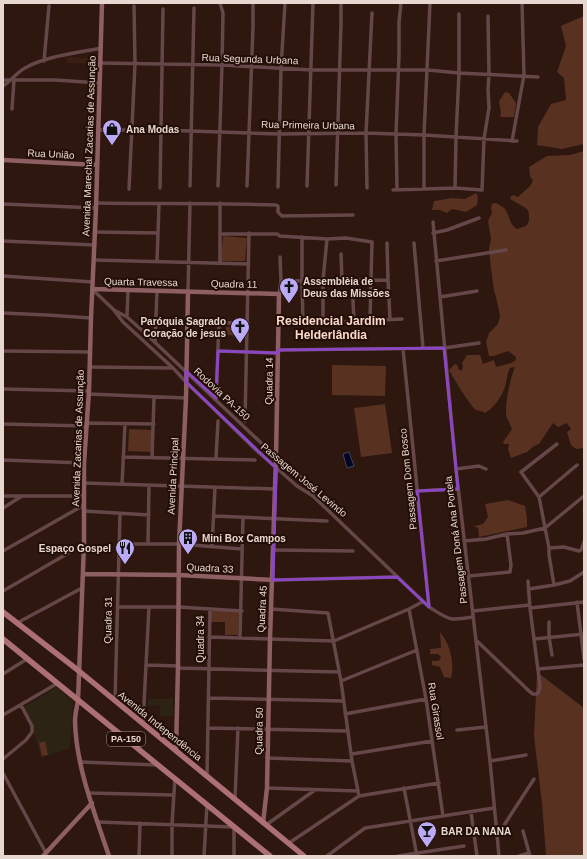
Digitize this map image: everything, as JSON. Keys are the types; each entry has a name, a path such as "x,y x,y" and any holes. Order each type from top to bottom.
{"main road":[{"name":"Avenida Independência","path":"3,612 79,671 304,856"},
{"name":"PA-150","path":"3,639 269,856"},
{"path":"297,850 298,856"}],"street":[{"name":"Avenida Marechal Zacarias de Assunção","path":"93,290 102,3"},
{"path":"218,186 221,132 222,65 222,13 220,3"},
{"path":"247,186 253,3"},
{"path":"278,187 281,68 285,3"},
{"path":"307,186 313,3"},
{"path":"336,185 341,24 340,3"},
{"path":"401,3 399,22 395,190 455,188 482,190 484,139 489,108 488,16"},
{"path":"424,189 424,135 430,3"},
{"path":"512,141 524,75 522,3"},
{"path":"44,61 49,6"},
{"path":"129,189 135,64 134,6"},
{"path":"190,186 194,8"},
{"path":"160,188 163,9"},
{"path":"367,188 366,133 372,13"},
{"path":"455,188 456,137 460,73 459,14"},
{"path":"3,86 12,80 15,75 22,70 44,61 101,48"},
{"name":"Rua Segunda Urbana","path":"100,63 192,66 222,65 312,70 428,70 538,77"},
{"path":"3,80 100,83"},
{"path":"12,80 12,109"},
{"name":"Rua Primeira Urbana","path":"99,130 161,130 279,134 366,133 517,141"},
{"name":"Rua União","path":"3,160 97,165"},
{"name":"Avenida Principal","path":"176,751 179,544 186,398 190,203"},
{"path":"3,204 96,205 220,203 276,205 278,206 278,212 282,216 353,215"},
{"path":"220,203 220,262"},
{"path":"157,262 159,204"},
{"path":"434,233 447,230 479,218"},
{"name":"Passagem Doná Ana Portela","path":"432,222 458,489 490,761 499,856"},
{"path":"95,232 158,232"},
{"path":"220,234 249,233 327,239 346,238 372,242 370,320"},
{"path":"245,421 248,352 249,233"},
{"path":"302,237 303,323"},
{"path":"323,323 327,239"},
{"path":"3,241 95,245"},
{"path":"387,243 390,319"},
{"path":"414,243 423,348"},
{"path":"436,261 506,250"},
{"path":"341,254 342,281"},
{"path":"279,294 280,257"},
{"path":"94,260 220,262 249,264"},
{"path":"3,276 93,282"},
{"path":"280,281 388,280"},
{"path":"352,281 354,321"},
{"name":"Quarta Travessa","path":"93,290 188,292"},
{"name":"Rodovia PA-150","path":"93,290 113,309 123,322 186,382"},
{"name":"Avenida Zacarias de Assunção","path":"82,588 84,544 84,463 89,393 93,290"},
{"path":"127,317 128,290"},
{"path":"155,342 157,291"},
{"path":"440,297 477,291"},
{"name":"Quadra 11","path":"188,292 279,294"},
{"name":"Quadra 14","path":"274,518 279,294"},
{"name":"Rodovia PA-150","path":"113,309 127,317 155,342 276,456 306,482 313,496"},
{"path":"3,314 91,318"},
{"path":"278,324 402,319"},
{"path":"187,322 248,323"},
{"path":"216,398 219,322"},
{"path":"218,351 248,352 444,348 479,343"},
{"name":"Passagem Dom Bosco","path":"403,349 429,607"},
{"path":"3,351 90,352"},
{"path":"90,367 173,368"},
{"name":"Passagem José Levindo","path":"186,382 276,468 303,490 313,496 429,607 451,620 473,617"},
{"path":"3,389 154,398 186,398"},
{"path":"152,457 154,398"},
{"path":"216,458 218,422"},
{"path":"3,424 154,424"},
{"path":"122,484 125,424"},
{"path":"554,585 549,548 539,497 520,472 558,444"},
{"path":"123,456 255,460"},
{"path":"3,460 84,463"},
{"path":"539,497 577,465"},
{"path":"456,469 479,466 486,469"},
{"path":"84,483 275,489"},
{"path":"148,543 149,485"},
{"path":"212,546 215,488"},
{"path":"417,491 458,489"},
{"path":"3,496 84,496"},
{"path":"3,508 24,496"},
{"path":"464,542 507,534 524,533 545,528 584,496"},
{"path":"3,551 84,505"},
{"path":"84,512 149,515"},
{"name":"Quadra 31","path":"116,701 120,514"},
{"path":"214,516 327,521"},
{"path":"243,517 242,578 273,580 397,577"},
{"name":"Quadra 45","path":"270,639 274,518"},
{"path":"469,576 510,572 511,565 507,534"},
{"path":"549,548 564,547 579,551 581,550 584,542"},
{"path":"3,592 84,544"},
{"path":"120,544 179,544 242,549"},
{"path":"273,550 353,551"},
{"path":"529,590 574,579 584,572"},
{"path":"83,574 118,574"},
{"name":"Quadra 33","path":"118,574 242,578 240,637"},
{"path":"476,640 529,691 533,694 537,694 540,687 528,581"},
{"path":"17,623 82,588"},
{"path":"82,588 78,700 75,721 80,762 109,856"},
{"path":"209,637 334,641 422,602 426,603"},
{"path":"577,602 584,659"},
{"path":"473,611 584,602"},
{"path":"118,607 179,607 242,611"},
{"path":"143,724 149,607"},
{"name":"Quadra 34","path":"206,776 210,609"},
{"path":"271,609 328,612 341,681 358,796"},
{"name":"Rua Girassol","path":"409,609 426,699 443,816"},
{"path":"549,622 549,637 552,655"},
{"path":"534,638 582,634"},
{"name":"Quadra 50","path":"265,824 270,639"},
{"path":"341,681 417,650"},
{"path":"3,674 27,659"},
{"path":"146,665 209,669 339,672"},
{"path":"538,669 584,665"},
{"path":"3,715 58,683"},
{"path":"209,698 343,701"},
{"path":"345,714 426,699"},
{"path":"3,759 26,740 32,732 32,726 21,705"},
{"path":"457,730 486,727"},
{"path":"208,728 348,731"},
{"path":"235,799 238,728"},
{"path":"352,754 432,741"},
{"path":"490,761 526,755"},
{"path":"267,758 352,761"},
{"path":"80,762 159,765"},
{"path":"3,773 44,855 92,803"},
{"path":"172,856 174,778"},
{"path":"497,836 534,779"},
{"path":"289,843 358,796 438,783"},
{"path":"267,788 358,791"},
{"path":"404,788 416,855"},
{"path":"265,824 316,789"},
{"path":"89,793 173,795"},
{"path":"204,856 207,804"},
{"path":"327,856 366,828 494,808"},
{"path":"471,812 477,856"},
{"path":"98,822 234,827 234,856"},
{"path":"139,856 140,823"},
{"path":"519,856 530,855 524,831"},
{"path":"398,856 416,855 464,846"}],"highlighted area":[{"path":"444,348 458,489 417,491 429,607 397,577 273,580 276,468 186,382 186,371 216,398 218,351 278,353 278,350"}],"shaded area":[{"path":"584,16 584,144 562,149 537,145 538,127 551,104 566,100 564,78 557,72 566,46 561,26"},
{"path":"67,57 91,58 90,63 67,63"},
{"path":"505,92 509,93 516,103 514,117 500,117 501,113 499,101"},
{"path":"584,151 584,448 576,449 571,445 567,432 571,429 567,423 558,427 553,423 539,444 527,452 511,458 508,449 509,444 504,444 503,442 512,429 507,418 506,408 515,367 510,368 505,387 500,398 492,408 485,413 474,408 449,370 455,364 458,366 458,369 462,371 462,363 467,355 480,355 483,364 494,360 496,367 516,360 516,357 508,351 494,356 489,356 486,342 489,333 498,324 500,316 494,291 489,249 491,239 488,221 492,213 492,204 496,203 505,209 512,225 517,229 526,226 529,221 528,210 510,199 511,196 514,195 518,197 530,186 533,181 530,176 529,167 547,156 570,155"},
{"path":"476,193 478,197 477,205 466,212 452,209 447,213 440,210 432,210 434,201 452,198 465,199"},
{"path":"223,236 247,238 245,261 221,261"},
{"path":"226,327 242,327 242,336 226,335"},
{"path":"332,365 386,366 385,396 332,395"},
{"path":"385,404 392,453 361,457 354,408"},
{"path":"129,429 153,430 152,452 128,451"},
{"path":"508,500 525,506 527,527 479,537 478,528 474,526 483,524 488,517 485,504"},
{"path":"211,611 239,611 238,635 225,635 225,622 210,622"},
{"path":"440,632 444,637 451,654 451,678 444,677 440,667 432,665 432,661 439,661 441,657 438,654 430,654 430,649 441,648"},
{"path":"537,672 584,708 584,856 546,856 542,803 534,736"},
{"path":"57,687 73,701 70,748 41,758 31,720 24,707"},
{"path":"148,699 173,699 173,716 160,716 160,705 148,706"},
{"path":"45,741 48,755 42,756 39,743"}],"water":[{"path":"349,452 354,466 347,468 343,454"}],"place":[{"name":"Ana Modas","path":"112,146"},
{"name":"Assemblèia de Deus das Missões","path":"289,304"},
{"name":"Paróquia Sagrado Coração de jesus","path":"240,344"},
{"name":"Mini Box Campos","path":"188,555"},
{"name":"Espaço Gospel","path":"125,565"},
{"name":"BAR DA NANA","path":"427,848"}],"district":[{"name":"Residencial Jardim Helderlândia","path":"331,328"}]}
